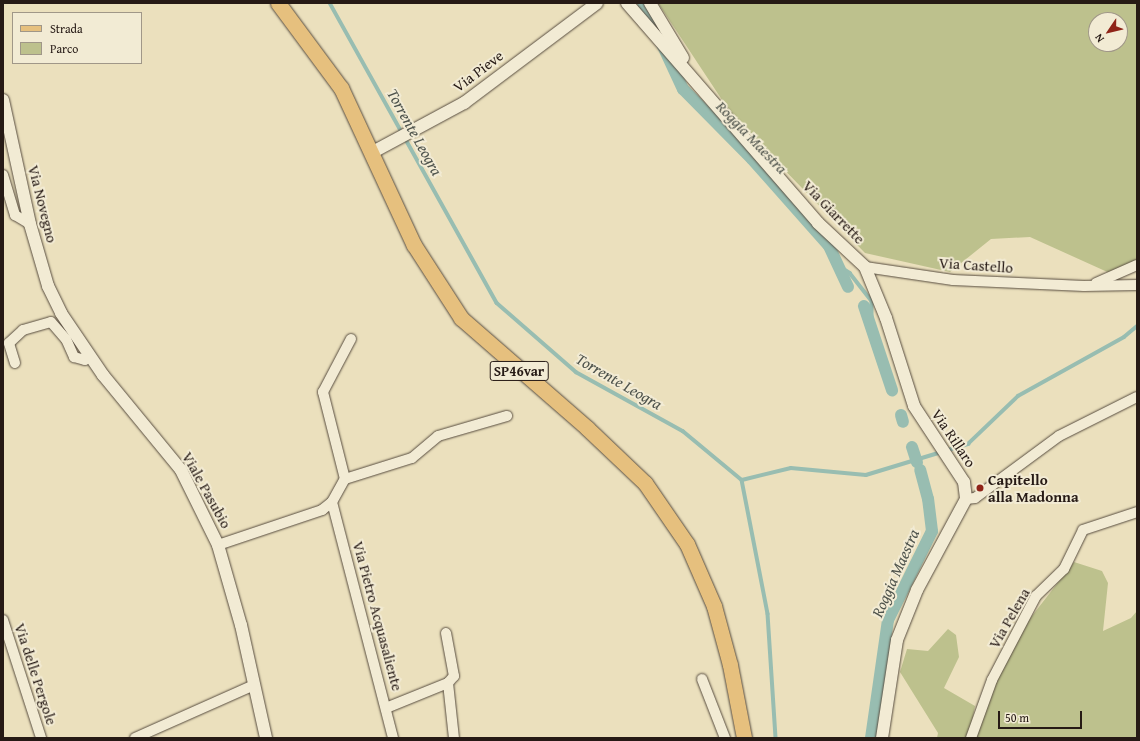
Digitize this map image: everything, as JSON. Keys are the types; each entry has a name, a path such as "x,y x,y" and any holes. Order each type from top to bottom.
{"main road":[{"name":"SP46var","path":"278,3 341,88 414,245 461,318 587,428 645,483 687,544 714,606 730,665 744,738"}],"street":[{"name":"Via Pieve","path":"371,153 440,118 464,103 598,3"},
{"path":"627,3 700,87"},
{"path":"650,3 700,87"},
{"name":"Via Giarrette","path":"700,87 818,223 865,267"},
{"name":"Via Novegno","path":"3,100 30,224 48,286 61,313"},
{"path":"3,175 15,215 30,224"},
{"name":"Via Castello","path":"1084,286 1137,265"},
{"name":"Via Castello","path":"865,267 953,280 1084,286 1137,284"},
{"name":"Via Rillaro","path":"865,267 886,318 914,406 964,482 966,499"},
{"name":"Viale Pasubio","path":"61,313 90,357 181,470 218,545 241,625 266,738"},
{"path":"15,363 9,343 23,330 51,322 66,339 74,357 85,360 90,357"},
{"path":"345,479 323,392 352,339"},
{"path":"882,738 898,640 917,590 966,499 975,498 1058,436 1137,398"},
{"path":"218,545 322,510 332,502 345,479 412,458 438,436 507,416"},
{"name":"Via Pietro Acquasaliente","path":"332,502 393,738"},
{"name":"Via Pelena","path":"971,738 992,680 1036,596 1064,570 1083,530 1137,512"},
{"name":"Via delle Pergole","path":"3,620 41,738"},
{"path":"386,708 448,682 454,676 446,634"},
{"path":"702,678 725,738"},
{"path":"448,682 454,738"},
{"path":"135,738 254,685"}],"green space":[{"path":"658,3 1137,3 1137,264 1114,275 1030,237 991,239 950,272 865,253 734,118"},
{"path":"1074,562 1102,571 1108,583 1103,631 1131,618 1137,611 1137,738 976,738 997,661"},
{"path":"948,629 956,635 959,657 944,688 975,706 969,738 937,738 938,733 900,672 907,649 928,651"}],"waterway":[{"name":"Torrente Leogra","path":"330,3 497,303 576,372 683,431 742,480 768,614 776,738"},
{"name":"Roggia Maestra","path":"643,3 683,89 752,159 829,246 848,287"},
{"path":"839,266 850,273 872,301 872,331"},
{"name":"Roggia Maestra","path":"864,306 892,390"},
{"path":"742,480 791,468 866,475 968,444 1018,396 1124,337 1137,326"},
{"name":"Roggia Maestra","path":"901,415 903,422"},
{"name":"Roggia Maestra","path":"912,447 917,462"},
{"name":"Roggia Maestra","path":"871,738 888,620 932,531 928,499 920,470"}],"place":[{"name":"Capitello alla Madonna","path":"980,488"}]}
